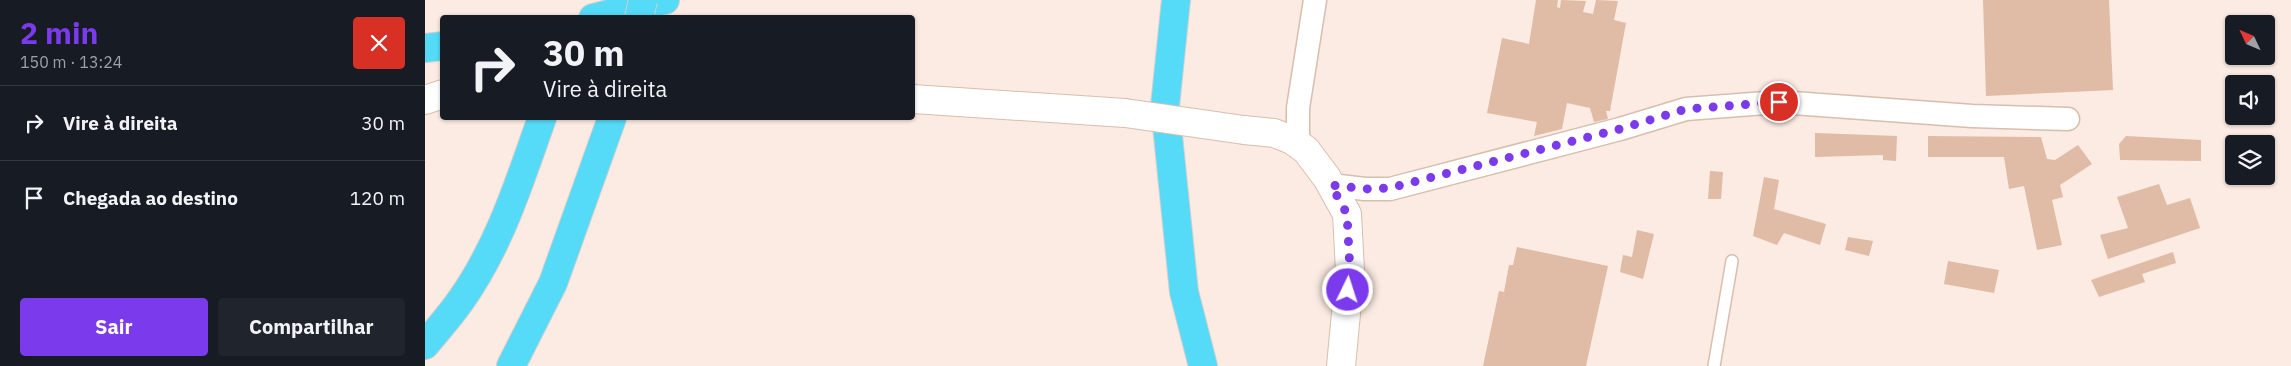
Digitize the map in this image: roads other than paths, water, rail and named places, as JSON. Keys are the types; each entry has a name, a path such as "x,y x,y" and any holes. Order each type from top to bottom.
{"highway":[{"path":"578,15 583,0"},
{"path":"640,15 643,0"},
{"path":"605,15 665,0"},
{"path":"1176,0 1165,106 1184,292 1203,366"},
{"path":"425,48 440,46"},
{"path":"425,345 461,299 488,254 511,204 541,120"},
{"path":"511,366 553,283 611,120"}],"street":[{"path":"1298,144 1298,108 1315,0"},
{"path":"425,100 440,95"},
{"path":"915,99 1125,113 1274,133 1298,144 1306,150 1331,185 1347,214 1350,271 1341,366"},
{"path":"1331,185 1365,189 1390,188 1620,129 1686,109 1779,102 1972,116 2069,119"}],"lane":[{"path":"1714,366 1733,261"}]}
